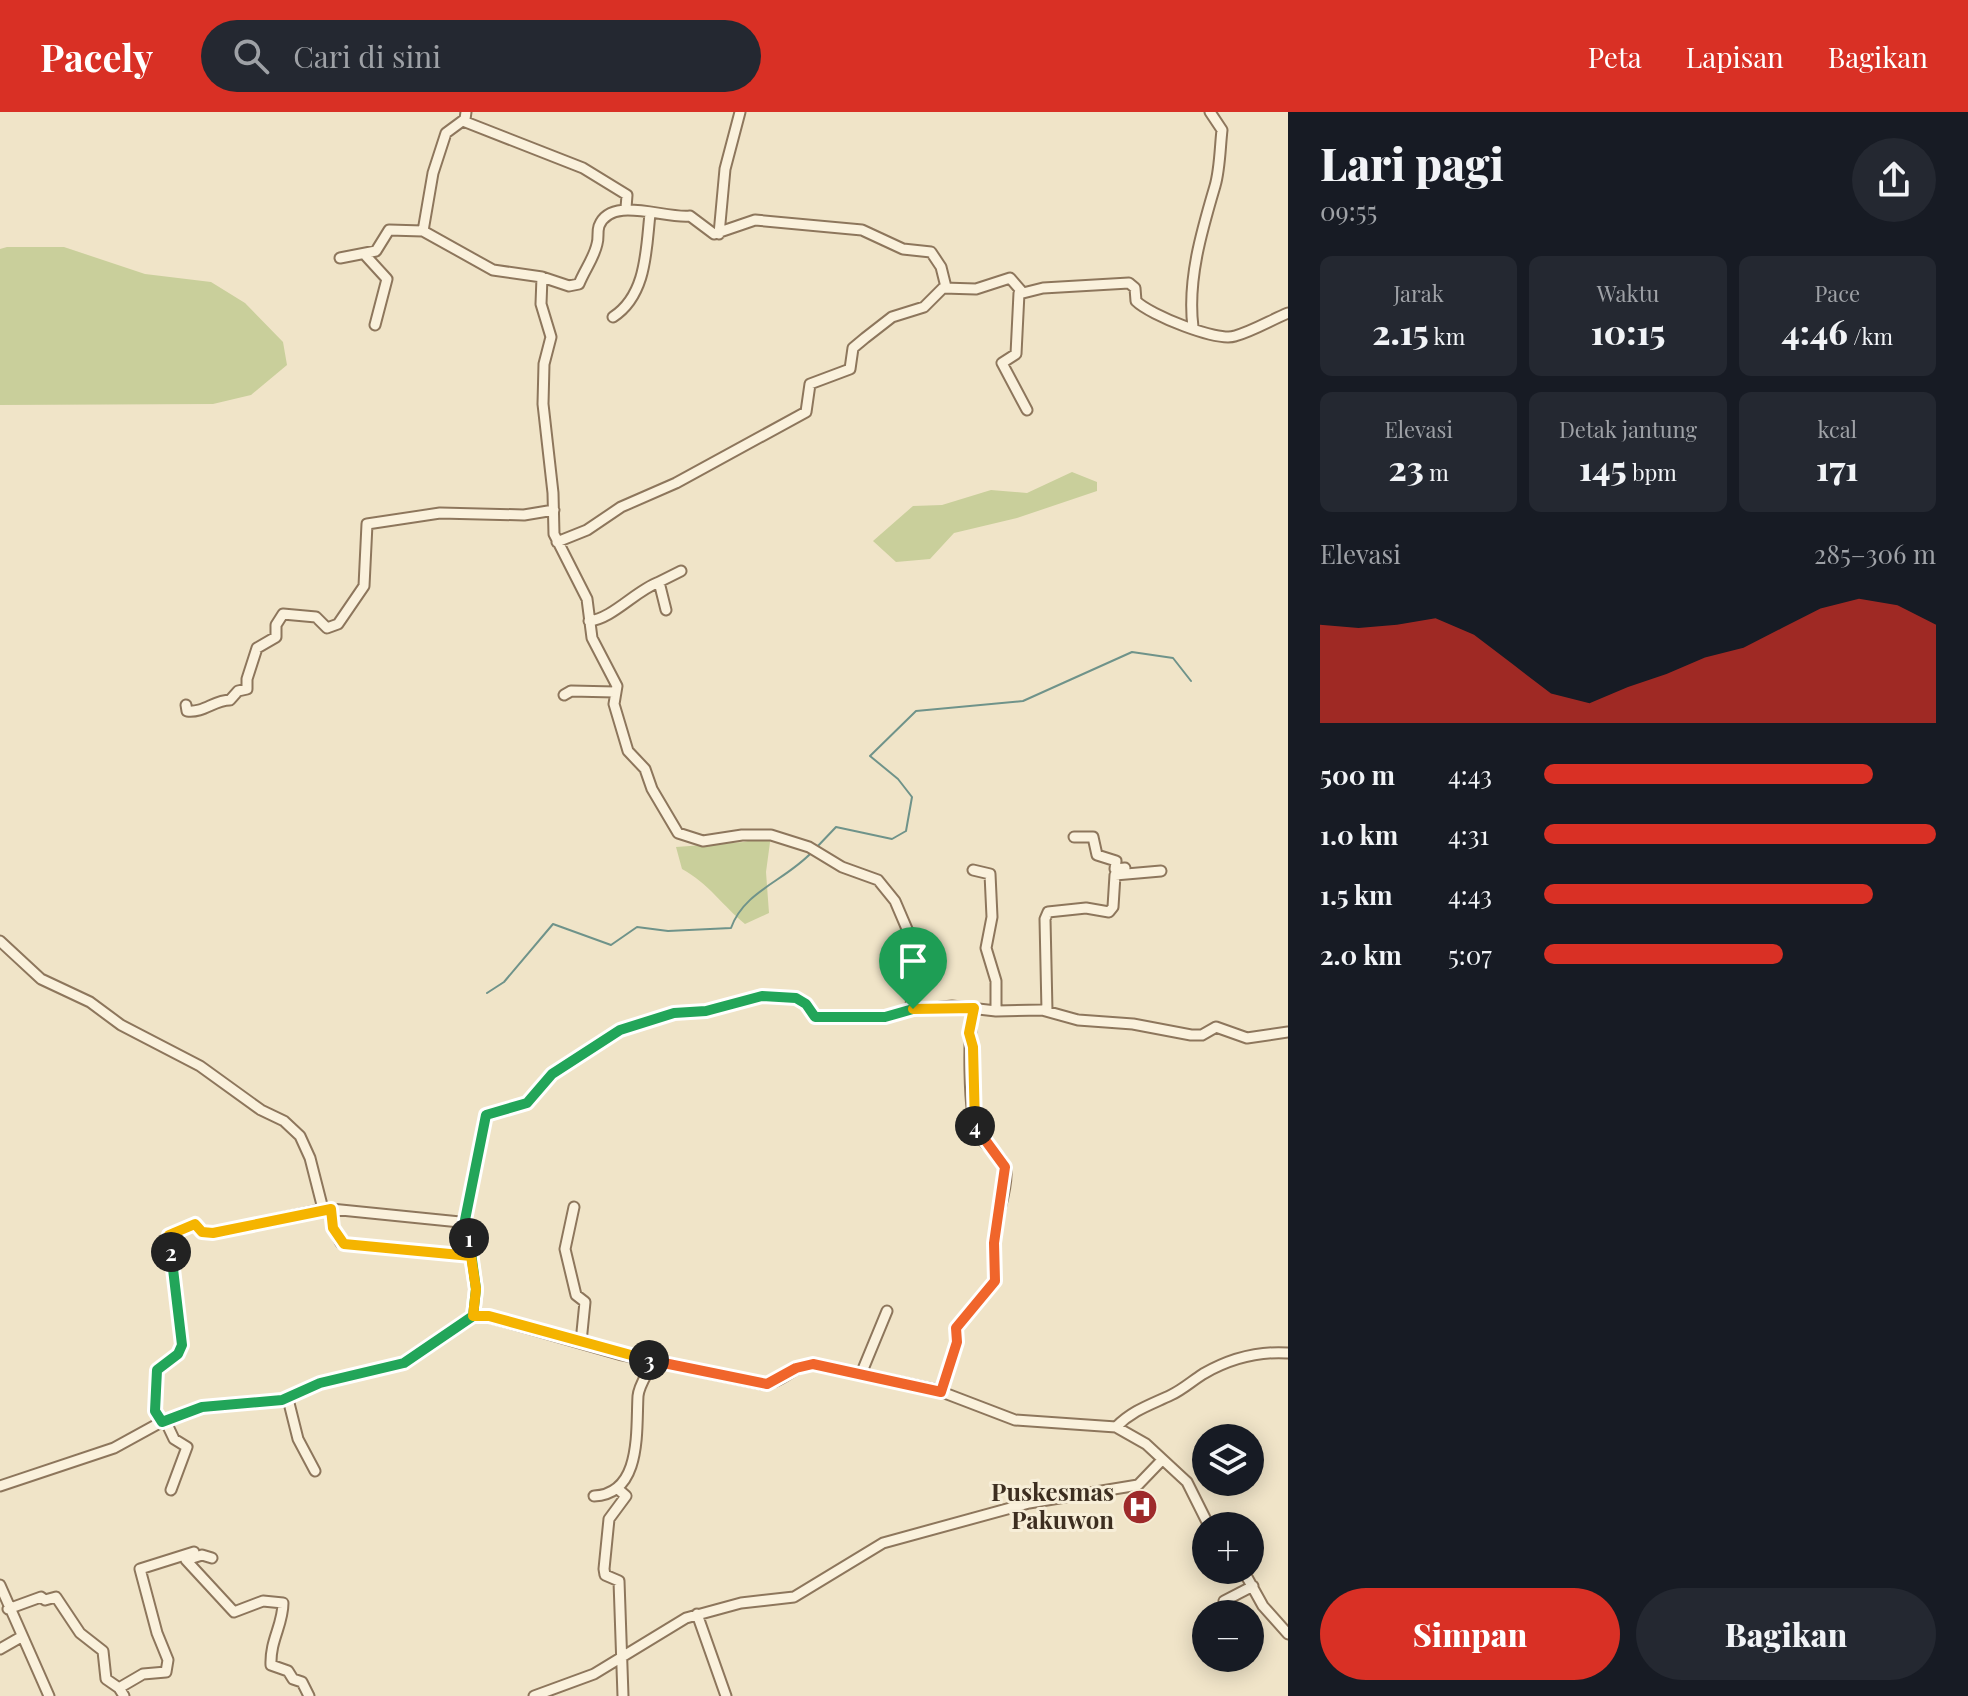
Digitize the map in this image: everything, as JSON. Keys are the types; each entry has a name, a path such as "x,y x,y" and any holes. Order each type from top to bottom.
{"street":[{"path":"719,234 725,169 740,112"},
{"path":"1193,327 1191,308 1200,233 1216,184 1222,130 1210,112"},
{"path":"423,231 433,173 446,133 464,117 593,173 627,195 626,208"},
{"path":"340,258 366,256 380,247 389,230 423,231 493,270 542,277 569,286 579,284 597,247 600,224 613,210 626,208 675,218 690,216 708,232 719,234 755,220 869,232 903,249 931,252 941,267 946,287"},
{"path":"613,317 624,310 645,266 650,214"},
{"path":"366,256 387,279 375,325"},
{"path":"542,277 541,304 551,337 544,364 543,404 557,542 587,599 592,638 617,686 615,709 628,751 645,769 652,789 678,833 703,841 742,835 771,835 809,847 882,884 895,901 916,950 913,1009"},
{"path":"557,542 587,530 621,507 676,483 806,412 810,384 850,369 853,348 892,317 924,307 946,287 976,289 1010,278 1019,293 1016,354 1002,363 1027,410"},
{"path":"1019,293 1043,288 1129,283 1135,288 1136,301 1147,310 1218,338 1236,336 1288,313"},
{"path":"186,705 187,711 194,712 218,700 230,700 238,691 247,689 257,648 276,637 276,625 283,614 316,617 327,628 338,624 364,586 367,524 440,513 524,515 554,510"},
{"path":"589,621 606,616 633,593 681,571"},
{"path":"659,582 666,610"},
{"path":"564,695 571,691 615,692"},
{"path":"1047,1011 1045,919 1048,912 1086,908 1109,912 1113,907 1115,875 1161,871 1160,867 1115,869 1116,861 1097,855 1093,837 1074,837"},
{"path":"973,870 990,874 992,917 986,948 996,981 996,1011"},
{"path":"0,941 41,979 90,1002 121,1025 200,1066 261,1110 284,1121 300,1136 333,1228 344,1244 471,1256"},
{"path":"473,1316 476,1289 464,1225 486,1115 527,1103 552,1074 620,1030 674,1013 706,1011 762,996 796,998 806,1004 815,1017 885,1017 913,1009 974,1008 1047,1011 1078,1020 1133,1024 1191,1035 1202,1035 1216,1027 1247,1038 1288,1032"},
{"path":"941,1392 957,1342 956,1328 995,1281 994,1243 1006,1174 1003,1160 990,1150 973,1123 973,1047 969,1033 974,1008"},
{"path":"574,1207 565,1249 576,1295 585,1302 581,1342"},
{"path":"171,1490 187,1447 174,1439 155,1411 157,1370 178,1354 182,1345 169,1235 189,1224 195,1224 202,1232 213,1233 327,1209 464,1225"},
{"path":"861,1374 887,1311"},
{"path":"0,1486 114,1448 163,1421 202,1407 288,1399 320,1383 404,1363 473,1316 489,1316 653,1361 761,1384 775,1382 804,1364 941,1392 1015,1420 1116,1427 1146,1444 1192,1489 1203,1512"},
{"path":"1116,1427 1135,1411 1173,1394 1204,1374 1259,1352 1288,1353"},
{"path":"594,1496 611,1494 618,1489 633,1465 638,1394 653,1361"},
{"path":"288,1399 298,1439 315,1471"},
{"path":"534,1696 594,1674 623,1654 697,1614 741,1603 794,1597 883,1543 1029,1503 1138,1485 1162,1460"},
{"path":"618,1489 626,1496 609,1519 604,1569 605,1575 619,1581 623,1696"},
{"path":"8,1609 41,1597 45,1600 56,1597 80,1633 103,1651 106,1679 122,1692 143,1674 166,1672 168,1660 157,1633 140,1569 199,1550 208,1557 187,1561 234,1612 263,1601 283,1603 279,1627 271,1640 271,1665 287,1670 293,1679 302,1682 309,1696"},
{"path":"0,1585 49,1696"},
{"path":"1226,1600 1253,1586 1263,1606 1288,1634"},
{"path":"697,1614 726,1696"},
{"path":"0,1649 21,1637"}],"green space":[{"path":"64,247 145,274 211,282 245,303 283,342 287,365 251,395 213,404 0,405 0,249"},
{"path":"1072,472 1097,482 1097,491 1017,518 954,533 930,559 896,562 873,541 913,506 942,505 991,490 1027,493"},
{"path":"771,835 766,872 769,913 745,924 708,888 682,869 676,847 744,842"}],"waterway":[{"path":"816,848 836,827 892,839 906,831 912,797 898,779 870,756 916,711 1023,701 1132,652 1173,658 1191,681"},
{"path":"487,993 504,982 553,924 611,945 637,927 668,931 731,928 737,915 755,895 812,852"}],"place":[{"name":"Puskesmas Pakuwon","path":"1140,1507"}],"route":[{"path":"913,1009 885,1017 815,1017 806,1004 796,998 757,996 706,1011 691,1009 674,1013 620,1030 552,1074 527,1103 486,1115 471,1207 464,1225 469,1235 475,1272 476,1289 473,1316 468,1321 404,1363 320,1383 288,1399 202,1407 162,1422 155,1414 157,1370 178,1354 182,1345 169,1235 189,1224 195,1224 202,1232 213,1233 323,1209 331,1209 333,1228 344,1244 471,1256 476,1289 474,1303 473,1316 489,1316 547,1331 622,1355 761,1384 775,1382 804,1364 813,1364 941,1392 957,1342 954,1334 956,1328 993,1288 994,1243 1006,1174 1003,1160 990,1150 973,1123 973,1042 969,1023 974,1008 913,1009"}]}
